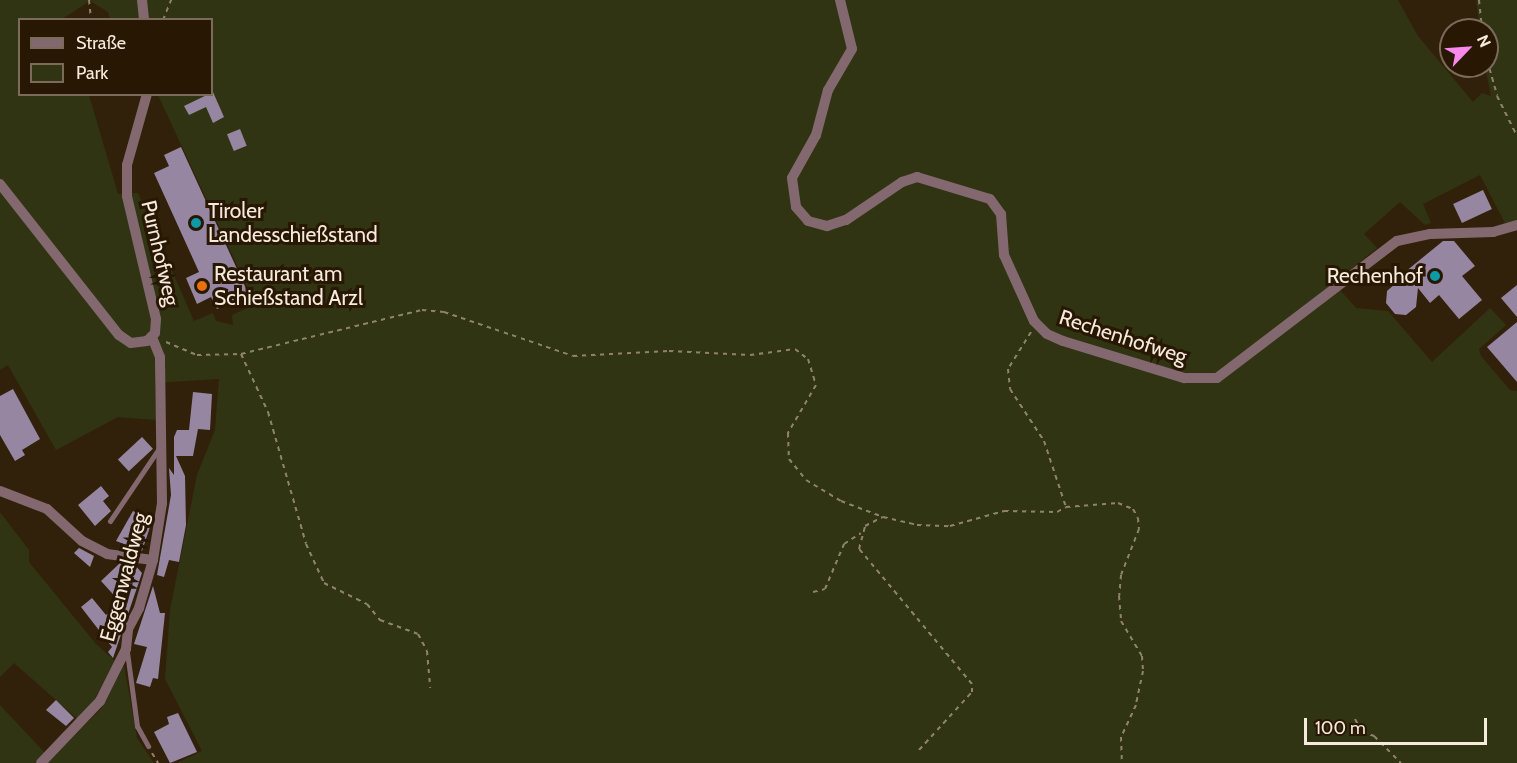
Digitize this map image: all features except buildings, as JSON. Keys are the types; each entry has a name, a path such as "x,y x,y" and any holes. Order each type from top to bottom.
{"street":[{"path":"142,0 144,18"},
{"name":"Rechenhofweg","path":"840,0 852,49 828,90 816,135 792,178 796,207 808,221 827,226 846,220 902,182 917,177 990,199 1001,214 1002,246 1008,266 1036,325 1063,341 1184,378 1217,378 1391,244 1420,235 1481,234 1517,225"},
{"name":"Purnhofweg","path":"0,184 119,335 136,343 152,337 156,319 127,196 127,165 146,96"},
{"name":"Eggenwaldweg","path":"41,763 97,706 126,649 128,629 139,608 153,560 161,525 161,446 160,357 152,337"},
{"path":"0,491 47,509 82,541 107,554 153,560"}],"lane":[{"path":"110,521 161,446"},
{"path":"126,649 137,726 148,746"}],"path":[{"path":"88,0 91,18"},
{"path":"164,18 171,0"},
{"path":"1479,0 1481,18"},
{"path":"1492,78 1497,96 1517,136"},
{"path":"152,337 198,355 241,354 422,310 444,312 573,356 669,351 750,355 795,349 808,359 816,386 788,433 789,459 806,480 841,501 883,517 933,528 972,521 1004,511 1057,512 1066,507 1118,503 1133,509 1138,518 1139,529 1121,575 1120,621 1142,656 1143,672 1136,705 1121,737 1122,763"},
{"path":"1036,325 1008,369 1010,389 1044,441 1066,507"},
{"path":"241,354 268,412 306,544 324,583 367,604 380,620 418,634 427,651 430,688"},
{"path":"883,517 865,526 861,533 859,549 972,684 972,692 919,750"},
{"path":"813,592 825,589 844,544 861,533"},
{"path":"1355,719 1362,732 1374,736 1401,763"},
{"path":"148,746 158,763"}],"green space":[{"path":"0,0 1398,0 1418,36 1439,61 1439,78 1453,78 1473,102 1482,93 1491,96 1487,78 1499,78 1499,18 1478,18 1476,0 1517,0 1517,220 1506,225 1480,175 1423,204 1431,223 1425,225 1400,202 1364,234 1377,248 1334,283 1356,308 1388,311 1432,362 1490,308 1506,325 1479,349 1481,356 1510,390 1517,391 1517,763 177,763 202,751 165,679 170,610 197,475 215,430 219,379 155,383 156,420 118,417 56,450 8,365 0,370","holes":["90,1 108,12 110,18 213,18 213,96 158,96 257,308 254,305 232,315 233,325 216,321 213,313 194,321 138,193 118,194 89,96 18,96 18,18 64,18"]},
{"path":"0,512 29,550 29,562 96,644 116,662 81,722 14,663 0,677"},
{"path":"124,665 137,738 154,763 46,763 101,709"},
{"path":"0,705 45,753 35,763 0,763"}],"place":[{"name":"Tiroler Landesschießstand","path":"196,223"},
{"name":"Rechenhof","path":"1435,276"},
{"name":"Restaurant am Schießstand Arzl","path":"202,286"}]}
